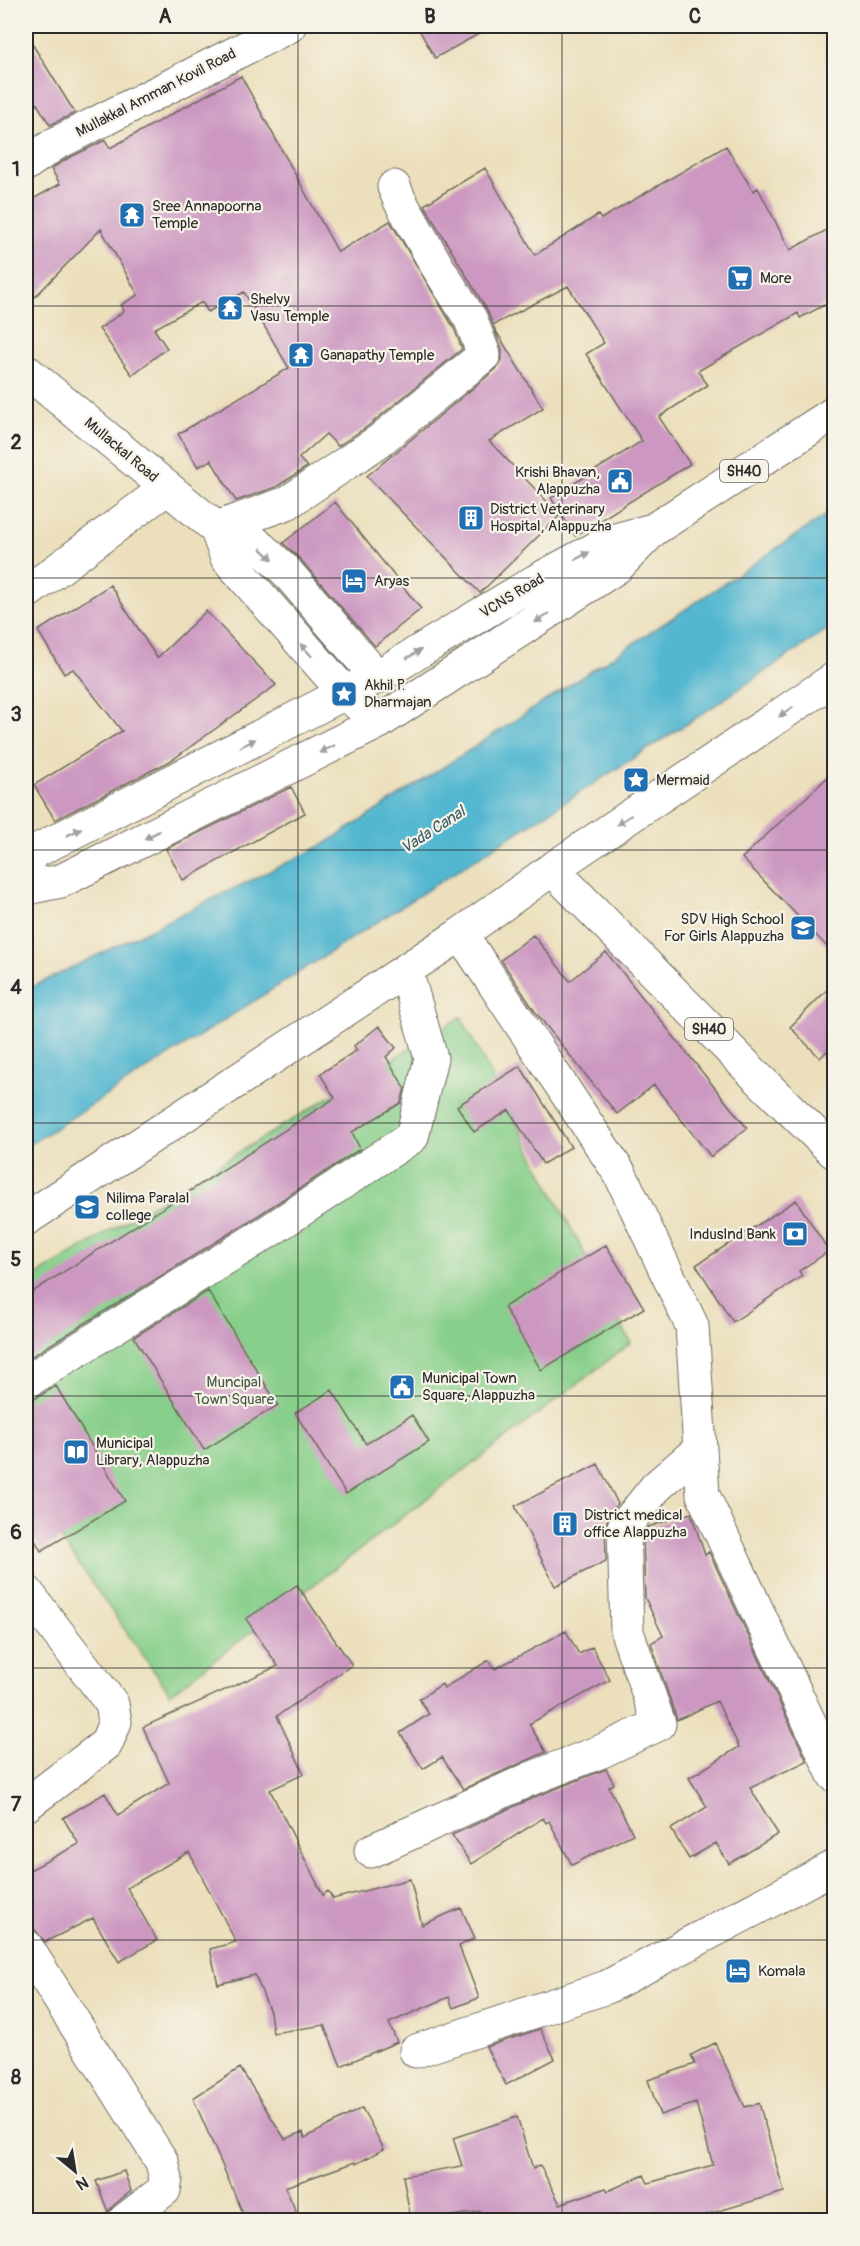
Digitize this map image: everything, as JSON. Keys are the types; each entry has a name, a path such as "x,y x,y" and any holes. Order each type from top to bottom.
{"main road":[{"name":"Mullakkal Amman Kovil Road","path":"26,164 55,144 289,26"},
{"path":"379,722 345,693 227,558 216,528 287,503 379,441 484,355 471,320 437,266 394,187"},
{"name":"Mullackal Road","path":"26,371 216,528 251,539 285,570 377,677"},
{"name":"VCNS Road","path":"26,888 61,881 379,722 408,705 617,567 653,530 834,413"},
{"path":"26,593 167,488"},
{"name":"VCNS Road","path":"26,863 34,852 377,677 536,580 608,542 653,530"},
{"path":"377,677 408,705"},
{"path":"26,1220 460,934 552,868 834,679"},
{"name":"SH40","path":"552,868 754,1075 834,1152"},
{"path":"460,934 620,1174 692,1326 703,1495 834,1775"},
{"path":"26,1382 269,1231 412,1137 430,1058 406,970"},
{"path":"371,1851 659,1724 627,1632 624,1527 656,1487 700,1449"},
{"path":"26,1592 112,1704 115,1722 105,1744 26,1805"},
{"path":"416,2051 607,1987 834,1867"},
{"path":"26,1946 162,2162 166,2179 164,2190 124,2220"}],"green space":[{"name":"Muncipal Town Square","path":"461,1017 631,1343 170,1694 26,1489 26,1282"}],"water":[{"name":"Vada Canal","path":"834,510 834,625 696,718 26,1147 26,990 325,844"}],"building":[{"path":"417,26 493,26 435,58"},
{"path":"26,34 75,113 50,125 26,86"},
{"path":"241,76 338,252 390,221 454,328 462,349 368,426 338,446 326,434 299,458 307,467 276,487 236,501 211,460 198,467 178,434 289,368 244,292 208,312 202,302 154,329 167,348 132,375 99,329 124,311 121,305 138,295 101,229 26,306 26,203 60,184 51,169 65,160 105,140 110,148"},
{"path":"726,146 753,191 758,188 790,250 834,226 834,300 800,318 798,313 698,371 708,385 659,417 690,464 575,536 551,498 642,441 586,354 604,343 568,286 493,325 487,310 424,205 485,168 535,255 598,215 601,219"},
{"path":"493,326 543,408 489,441 560,515 480,593 367,476 496,369 502,361 502,349"},
{"name":"Aryas","path":"335,502 421,609 375,646 299,558 283,543"},
{"path":"110,585 157,658 206,611 276,685 172,760 55,820 34,785 122,731 73,669 64,674 38,631"},
{"path":"834,771 834,954 742,858"},
{"path":"291,787 305,813 183,880 166,849"},
{"path":"533,935 570,981 606,952 747,1128 711,1157 654,1085 617,1114 536,1013 501,960"},
{"path":"834,983 834,1044 820,1058 790,1027"},
{"path":"379,1026 396,1048 386,1057 405,1088 401,1103 352,1132 360,1149 259,1215 26,1360 26,1296 335,1098 320,1074 357,1050 354,1046"},
{"path":"520,1066 571,1147 543,1164 509,1110 474,1132 457,1106"},
{"path":"796,1200 829,1251 799,1271 802,1276 733,1322 696,1265"},
{"path":"606,1245 644,1308 541,1370 504,1307"},
{"path":"208,1291 278,1405 204,1450 134,1337"},
{"path":"56,1386 125,1501 41,1551 26,1524 26,1401"},
{"path":"332,1390 366,1444 412,1415 429,1442 346,1494 295,1413"},
{"name":"District medical office Alappuzha","path":"598,1464 618,1504 609,1515 605,1527 606,1561 555,1586 515,1506"},
{"path":"691,1513 705,1555 709,1552 807,1761 750,1788 778,1834 729,1864 716,1843 689,1859 671,1829 707,1807 689,1778 739,1747 717,1701 677,1720 651,1643 663,1636 645,1598 643,1533 648,1527"},
{"path":"297,1585 352,1665 277,1716 304,1774 270,1790 323,1895 328,1891 333,1899 410,1879 422,1925 461,1908 475,1938 459,1946 479,1998 453,2008 449,1997 389,2023 397,2042 341,2066 324,2025 273,2033 270,2012 255,1975 218,1984 210,1949 236,1942 189,1852 127,1888 157,1940 119,1962 93,1918 45,1942 35,1930 29,1928 26,1921 26,1872 79,1844 63,1818 105,1793 118,1815 169,1783 143,1727 278,1666 246,1619"},
{"path":"566,1631 579,1654 592,1647 610,1680 529,1724 546,1752 463,1789 442,1757 423,1769 400,1733 429,1714 419,1699 442,1684 444,1688 489,1660 495,1669"},
{"path":"606,1769 614,1784 609,1787 633,1834 572,1865 549,1821 546,1823 543,1818 471,1864 452,1835 537,1796"},
{"path":"540,2029 555,2059 506,2085 486,2047"},
{"path":"715,2043 745,2107 759,2103 784,2192 688,2220 483,2220 480,2211 431,2220 411,2220 403,2176 462,2166 453,2138 517,2117 533,2169 540,2165 560,2204 606,2188 608,2191 644,2175 648,2183 713,2165 696,2103 660,2115 648,2080 695,2064 691,2055"},
{"path":"240,2068 285,2139 303,2132 305,2138 362,2108 384,2149 356,2164 355,2162 285,2187 300,2220 246,2220 193,2098"},
{"path":"124,2171 131,2191 108,2212 96,2181"}],"place":[{"name":"Sree Annapoorna Temple","path":"132,215"},
{"name":"More","path":"740,278"},
{"name":"Shelvy Vasu Temple","path":"230,308"},
{"name":"Ganapathy Temple","path":"301,355"},
{"name":"Krishi Bhavan, Alappuzha","path":"620,481"},
{"name":"District Veterinary Hospital, Alappuzha","path":"471,518"},
{"name":"Aryas","path":"354,581"},
{"name":"Akhil P. Dharmajan","path":"344,694"},
{"name":"Mermaid","path":"636,780"},
{"name":"SDV High School For Girls Alappuzha","path":"803,928"},
{"name":"Nilima Paralal college","path":"87,1207"},
{"name":"Induslnd Bank","path":"795,1234"},
{"name":"Municipal Town Square, Alappuzha","path":"402,1387"},
{"name":"Municipal Library, Alappuzha","path":"76,1452"},
{"name":"District medical office Alappuzha","path":"565,1524"},
{"name":"Komala","path":"738,1971"}]}
